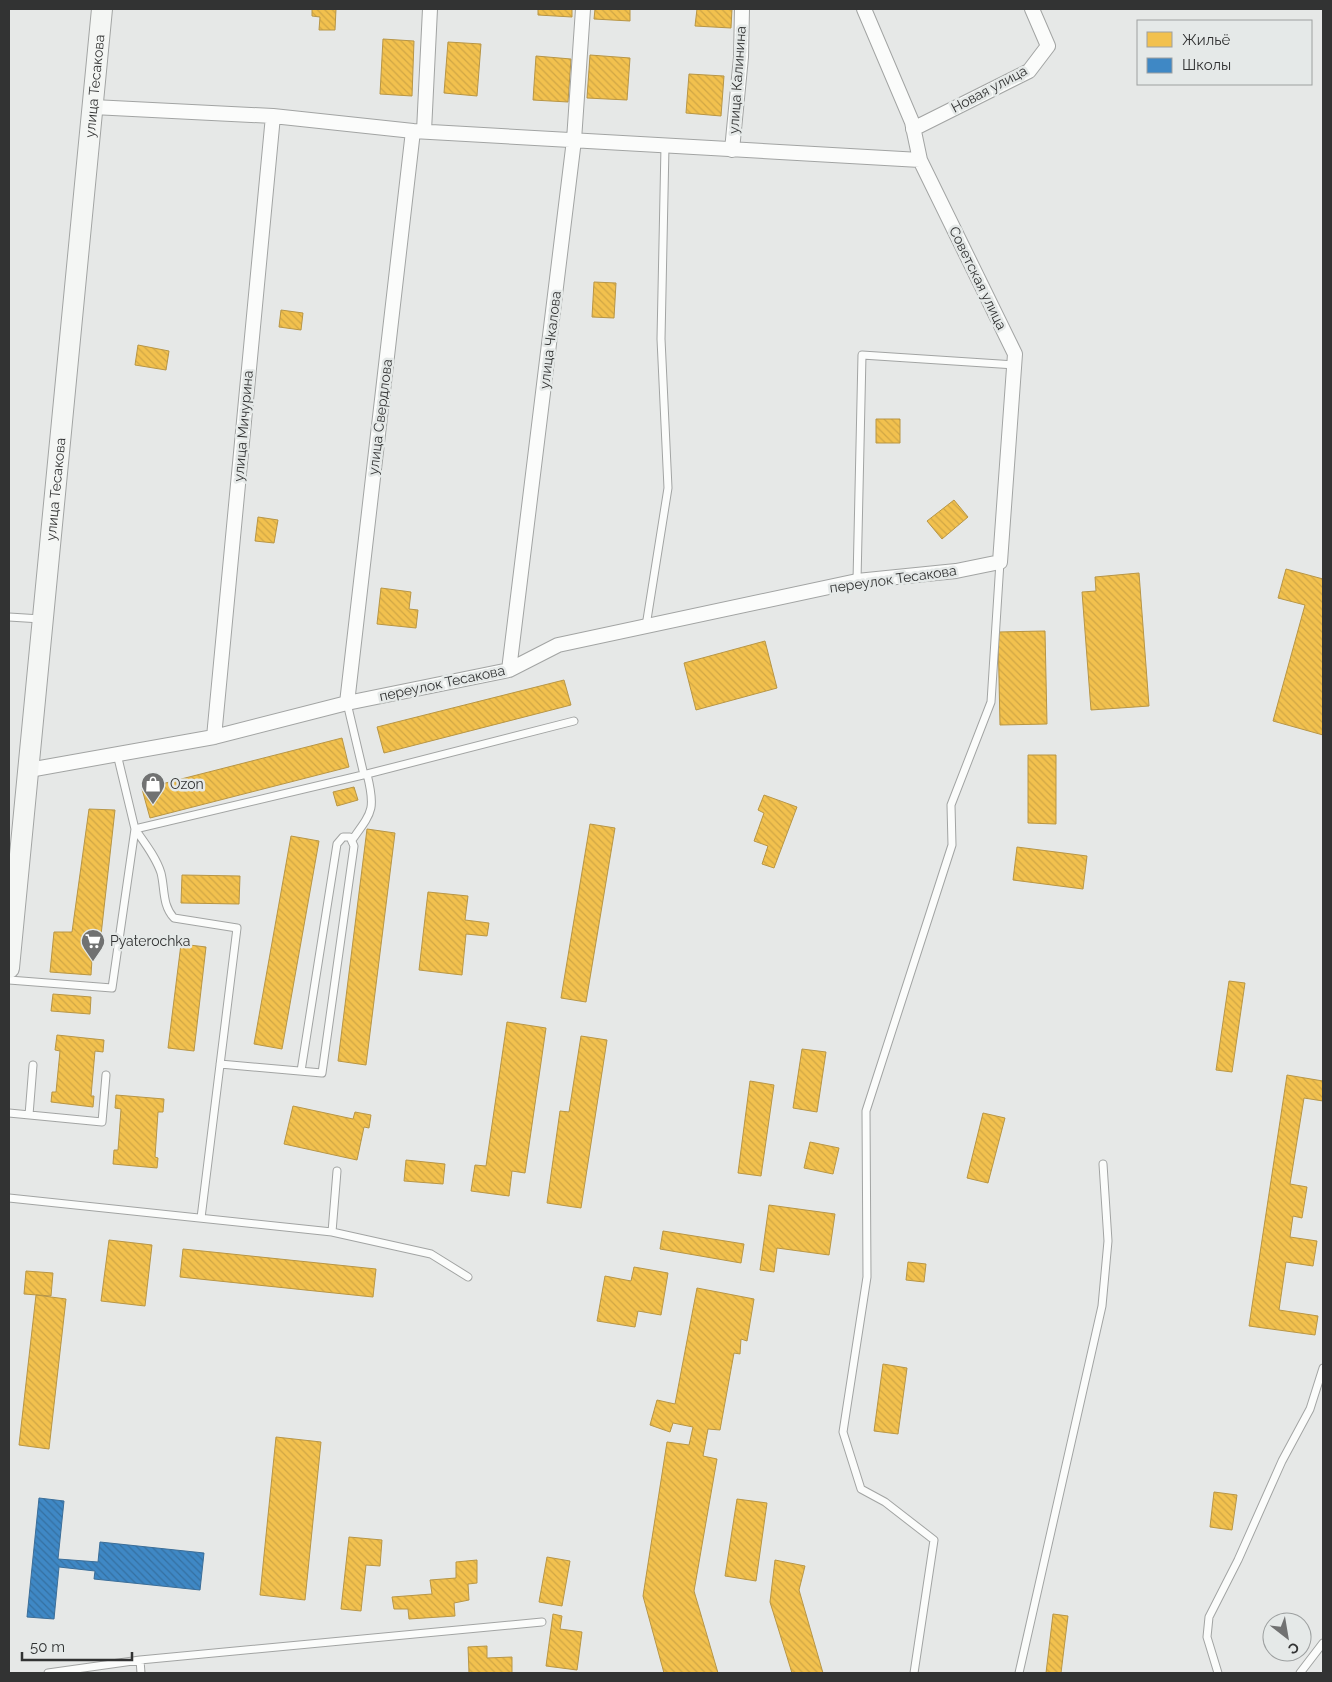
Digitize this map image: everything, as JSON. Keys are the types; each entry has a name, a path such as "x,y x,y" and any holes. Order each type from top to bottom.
{"main road":[{"name":"улица Тесакова","path":"9,968 102,9"}],"street":[{"name":"улица Свердлова","path":"347,703 418,131 430,9"},
{"name":"улица Чкалова","path":"508,670 574,140 582,9"},
{"name":"улица Калинина","path":"732,150 741,57 742,9"},
{"name":"Советская улица","path":"864,9 913,129 920,160 1015,354 1000,562"},
{"name":"Новая улица","path":"913,129 1029,71 1048,46 1032,9"},
{"path":"93,107 273,116 418,131 920,160"},
{"name":"улица Мичурина","path":"214,736 273,116"},
{"name":"переулок Тесакова","path":"29,770 214,736 347,703 508,670 558,646 857,581 956,571 1000,562"}],"lane":[{"path":"646,627 668,488 661,339 665,146"},
{"path":"857,581 862,355 1014,365"},
{"path":"914,1673 934,1540 885,1502 861,1489 843,1432 867,1277 866,1111 952,845 951,806 991,702 1000,562"},
{"path":"9,617 44,619"},
{"path":"347,703 372,795 372,812 352,840"},
{"path":"135,829 366,775 574,721"},
{"path":"117,754 135,829 153,856 160,872 168,911 174,918 236,928 201,1218"},
{"path":"9,980 112,988 135,829"},
{"path":"220,1064 301,1071 322,1072 354,846 350,837 343,838 337,844 301,1071"},
{"path":"28,1115 34,1066"},
{"path":"9,1113 102,1122 106,1075"},
{"path":"1019,1673 1102,1306 1108,1241 1103,1164"},
{"path":"332,1232 337,1171"},
{"path":"9,1198 332,1232 431,1254 468,1278"},
{"path":"1218,1673 1207,1637 1209,1617 1238,1560 1282,1461 1310,1409 1323,1368"},
{"path":"48,1673 140,1660 542,1622"},
{"path":"1300,1673 1323,1643"},
{"path":"140,1660 140,1673"}],"building: Жильё":[{"path":"312,9 336,9 335,30 319,30 320,17 312,16"},
{"path":"538,9 572,9 572,17 538,15"},
{"path":"595,9 630,9 630,21 594,19"},
{"path":"697,9 732,9 731,28 695,26"},
{"path":"383,39 414,41 412,96 380,94"},
{"path":"448,42 481,44 477,96 444,93"},
{"path":"590,55 630,58 627,100 587,98"},
{"path":"536,56 571,59 568,102 533,100"},
{"path":"689,74 724,76 721,116 686,113"},
{"path":"594,282 616,283 614,318 592,317"},
{"path":"281,310 303,313 301,330 279,327"},
{"path":"138,345 169,351 166,370 135,365"},
{"path":"876,419 900,419 900,443 876,443"},
{"path":"954,500 968,517 942,539 927,521"},
{"path":"258,517 278,520 274,543 255,541"},
{"path":"1286,569 1323,579 1323,735 1273,721 1305,605 1278,598"},
{"path":"1139,573 1149,706 1091,710 1082,592 1096,591 1095,577"},
{"path":"381,588 411,592 409,609 418,610 416,628 377,624"},
{"path":"1045,631 1047,724 1000,725 998,632"},
{"path":"765,641 777,688 696,710 684,663"},
{"path":"564,680 571,705 384,753 377,727"},
{"path":"342,738 349,767 150,818 142,789"},
{"path":"1028,755 1056,755 1056,824 1028,823"},
{"path":"354,787 358,800 337,806 333,792"},
{"path":"764,795 797,807 774,868 762,864 768,846 754,841 764,813 758,810"},
{"path":"89,809 115,810 100,944 93,943 91,975 50,972 54,932 72,932"},
{"path":"590,824 615,828 586,1002 561,998"},
{"path":"367,829 395,833 366,1065 338,1061"},
{"path":"291,836 319,841 282,1049 254,1044"},
{"path":"1017,847 1087,856 1083,889 1013,880"},
{"path":"182,875 240,876 239,904 181,903"},
{"path":"428,892 468,896 465,920 489,923 487,936 466,934 462,975 419,970"},
{"path":"181,944 206,947 194,1051 168,1048"},
{"path":"1229,981 1245,983 1232,1072 1216,1070"},
{"path":"53,994 91,997 90,1014 51,1011"},
{"path":"507,1022 546,1028 525,1173 512,1171 509,1196 471,1191 475,1165 486,1166"},
{"path":"57,1035 104,1040 103,1052 95,1051 91,1096 94,1096 93,1107 51,1102 52,1092 56,1092 60,1051 55,1050"},
{"path":"581,1036 607,1040 581,1208 547,1203 560,1111 569,1112"},
{"path":"802,1049 826,1052 817,1112 793,1108"},
{"path":"1287,1075 1323,1081 1323,1101 1304,1098 1290,1184 1307,1187 1302,1218 1293,1216 1290,1237 1317,1241 1313,1266 1286,1262 1279,1310 1318,1316 1315,1335 1249,1326"},
{"path":"750,1081 774,1085 761,1176 738,1173"},
{"path":"116,1095 164,1099 163,1112 158,1112 155,1157 158,1158 157,1168 113,1164 114,1150 118,1150 121,1109 115,1108"},
{"path":"293,1106 353,1119 355,1112 371,1115 369,1128 364,1127 357,1160 284,1144"},
{"path":"983,1113 1005,1118 988,1183 967,1178"},
{"path":"810,1142 839,1148 833,1174 804,1168"},
{"path":"406,1160 445,1164 443,1184 404,1181"},
{"path":"769,1205 835,1214 829,1255 777,1248 774,1272 760,1270"},
{"path":"663,1231 744,1244 741,1263 660,1249"},
{"path":"109,1240 152,1245 145,1306 101,1301"},
{"path":"183,1249 376,1269 373,1297 180,1277"},
{"path":"908,1262 926,1264 924,1282 906,1280"},
{"path":"634,1267 668,1273 661,1315 638,1311 635,1327 597,1321 605,1276 631,1281"},
{"path":"26,1271 53,1273 51,1296 24,1294"},
{"path":"697,1288 754,1299 747,1341 741,1339 740,1354 734,1353 720,1430 708,1429 703,1456 717,1459 694,1591 718,1673 664,1673 643,1596 667,1442 689,1445 693,1427 673,1423 670,1432 650,1425 657,1400 675,1404"},
{"path":"36,1295 66,1299 49,1449 19,1445"},
{"path":"883,1364 907,1368 898,1434 874,1431"},
{"path":"276,1437 321,1442 305,1600 260,1595"},
{"path":"1214,1492 1237,1495 1232,1530 1210,1527"},
{"path":"737,1499 767,1503 756,1581 725,1576"},
{"path":"349,1537 382,1540 380,1566 366,1565 361,1611 341,1609"},
{"path":"547,1557 570,1561 562,1606 539,1602"},
{"path":"477,1560 477,1583 468,1584 469,1600 454,1603 455,1616 409,1619 408,1609 394,1609 392,1597 432,1594 430,1580 456,1578 456,1562"},
{"path":"775,1560 805,1566 799,1590 823,1673 792,1673 770,1602"},
{"path":"553,1614 562,1616 560,1629 582,1632 577,1670 546,1666"},
{"path":"1053,1614 1068,1616 1061,1673 1046,1673"},
{"path":"487,1646 487,1658 512,1657 512,1673 469,1673 468,1647"}],"building: Школы":[{"path":"39,1498 64,1501 58,1559 98,1562 100,1542 204,1553 200,1590 94,1579 95,1571 59,1567 54,1619 27,1617"}],"place":[{"name":"Ozon","path":"153,805"},
{"name":"Pyaterochka","path":"93,962"}]}
